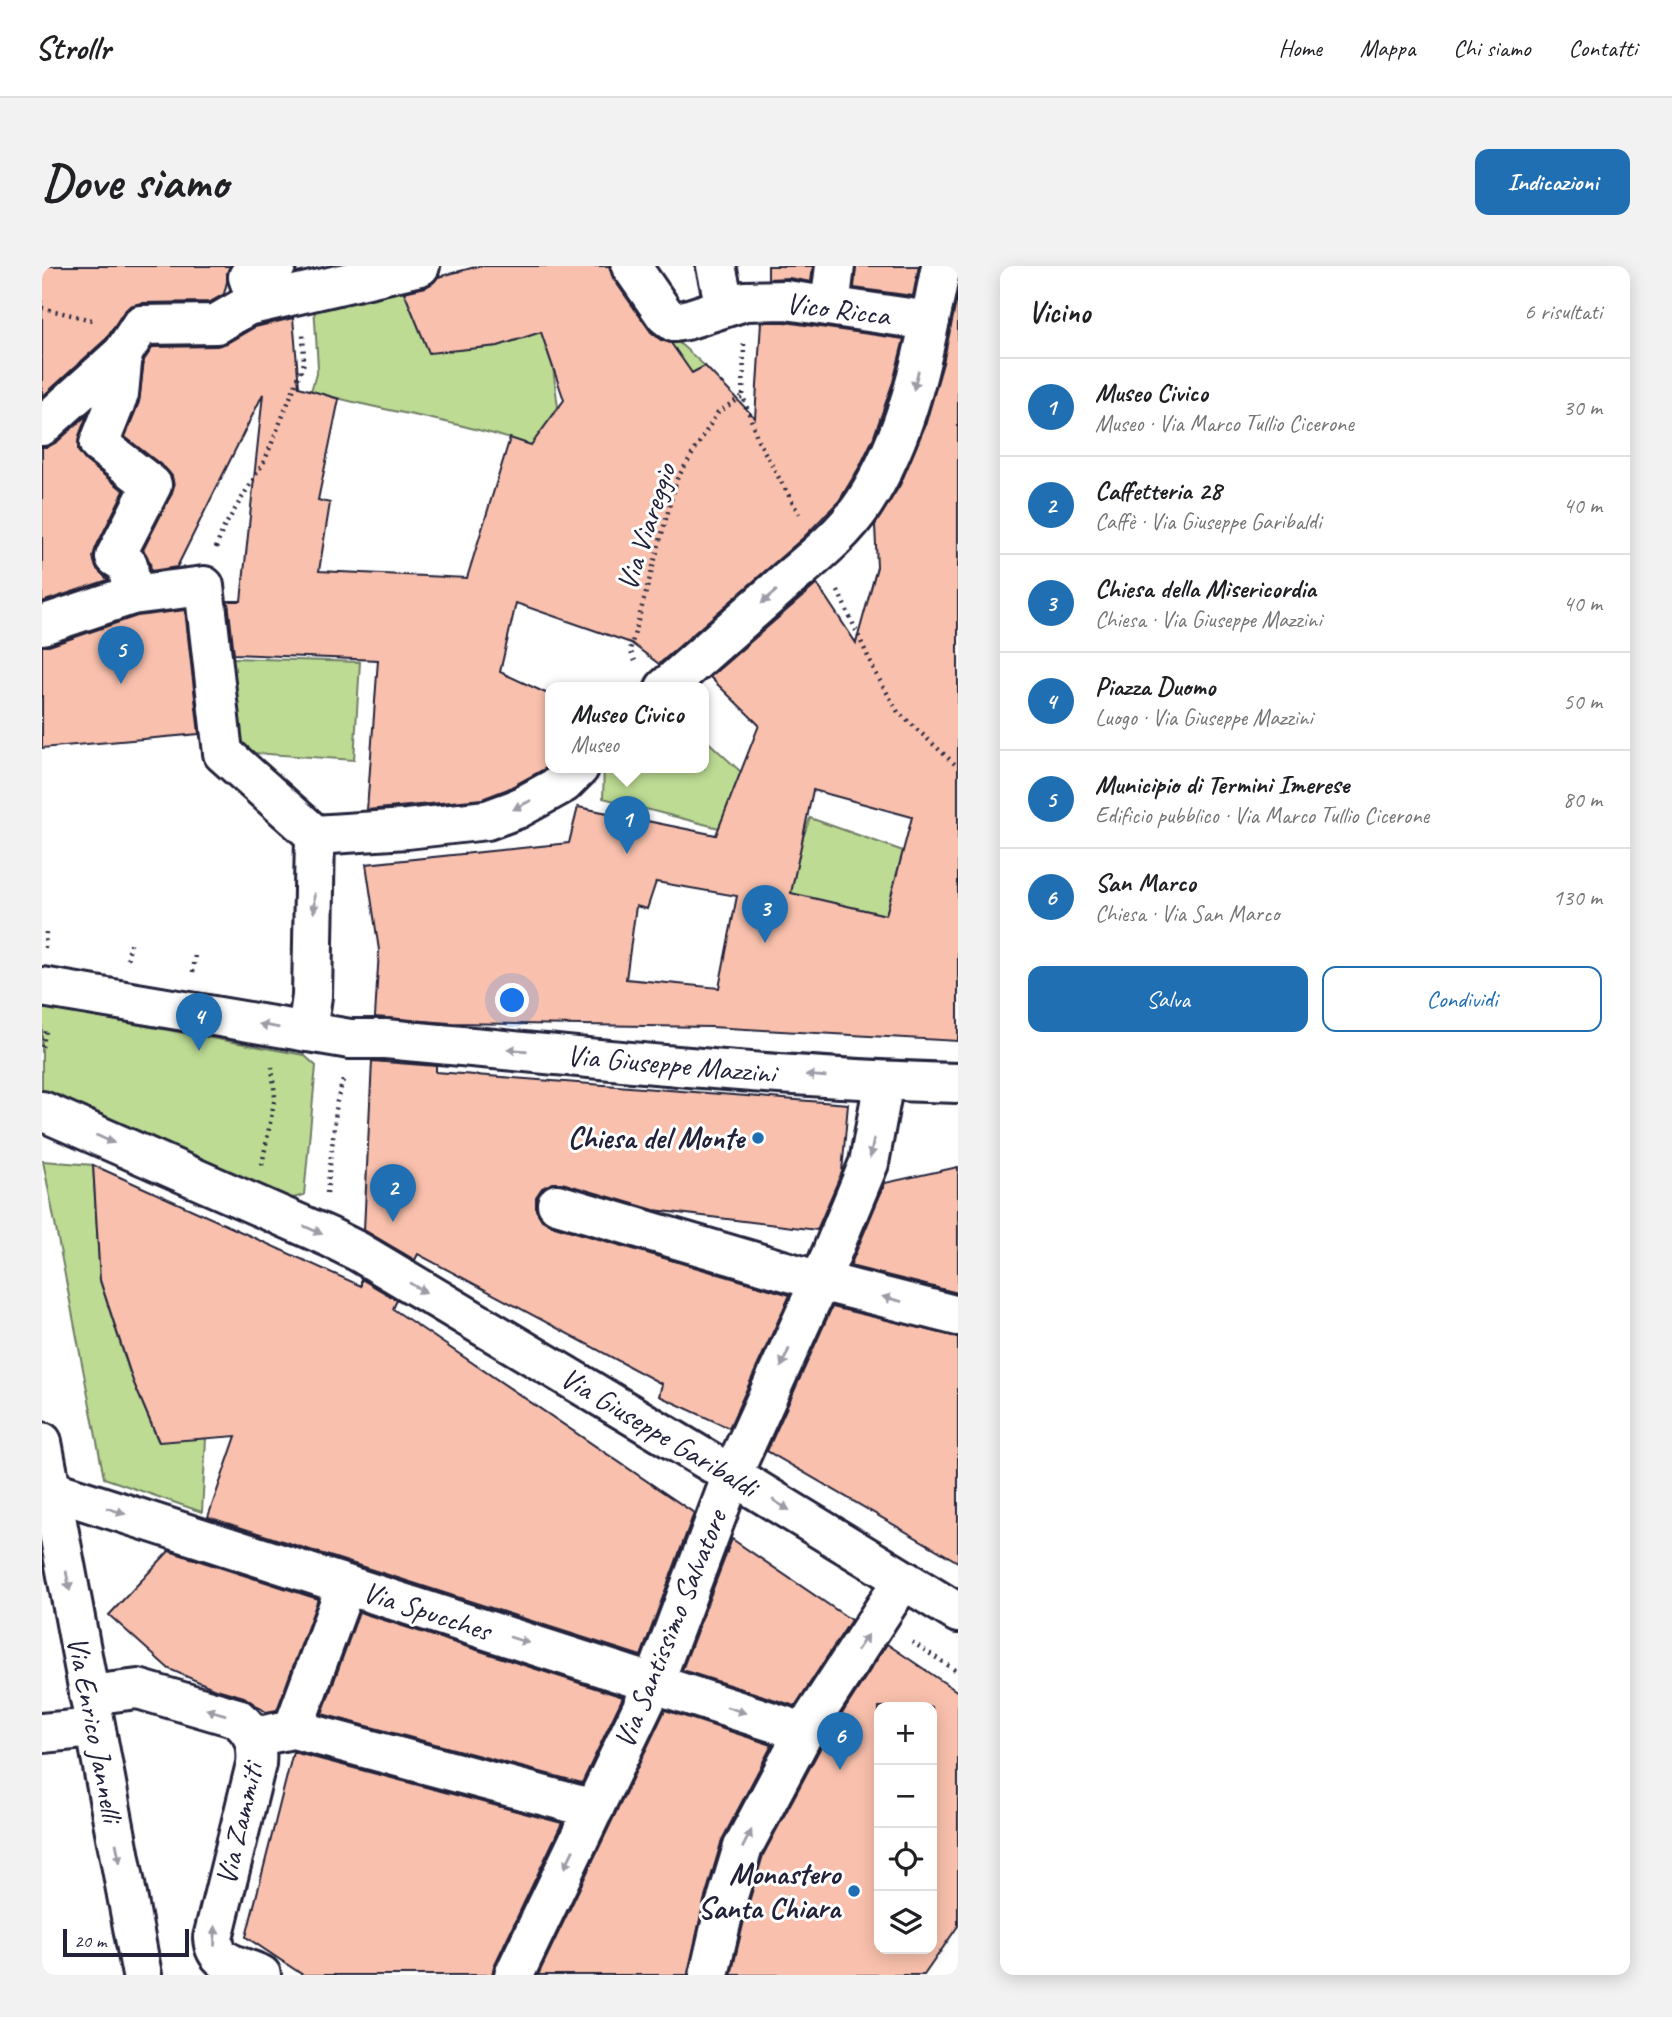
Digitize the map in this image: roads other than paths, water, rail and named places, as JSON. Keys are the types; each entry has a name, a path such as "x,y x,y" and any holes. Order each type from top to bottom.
{"street":[{"path":"42,426 132,339 216,324 247,306 418,266"},
{"name":"Vico Ricca","path":"631,266 665,315 674,322 735,304 786,300 930,321"},
{"path":"716,266 735,304"},
{"path":"830,306 835,266"},
{"path":"672,682 820,552 847,526 864,504 896,443 913,391 941,266"},
{"path":"132,339 119,394 99,444 152,485 115,557 128,565 132,595"},
{"path":"42,625 132,595 204,586 223,753 315,835 487,820 517,809 564,783 574,773"},
{"path":"306,1032 312,996 315,835"},
{"name":"Via Giuseppe Mazzini","path":"42,987 350,1039 385,1039 785,1074 958,1083"},
{"name":"Via Santissimo Salvatore","path":"514,1975 654,1683 732,1475 820,1281 869,1163 884,1081"},
{"name":"Via Giuseppe Garibaldi","path":"42,1111 359,1252 958,1613"},
{"path":"557,1204 820,1281 958,1316"},
{"name":"Via Enrico Jannelli","path":"42,1442 142,1975"},
{"name":"Via Spucches","path":"51,1490 804,1732"},
{"path":"709,1975 725,1906 743,1847 804,1732 903,1580"},
{"path":"293,1728 346,1585"},
{"name":"Via Zammiti","path":"42,1733 138,1689 237,1718 247,1726 254,1737 256,1764 213,1946 229,1964 261,1975"},
{"path":"254,1737 293,1728 594,1808"}],"place":[{"name":"Municipio di Termini Imerese","path":"121,684"},
{"name":"Museo Civico","path":"627,854"},
{"name":"Chiesa della Misericordia","path":"765,943"},
{"name":"Piazza Duomo","path":"199,1051"},
{"name":"Chiesa del Monte","path":"758,1138"},
{"name":"Caffetteria 28","path":"393,1222"},
{"name":"San Marco","path":"840,1770"},
{"name":"Monastero Santa Chiara","path":"854,1891"}]}
